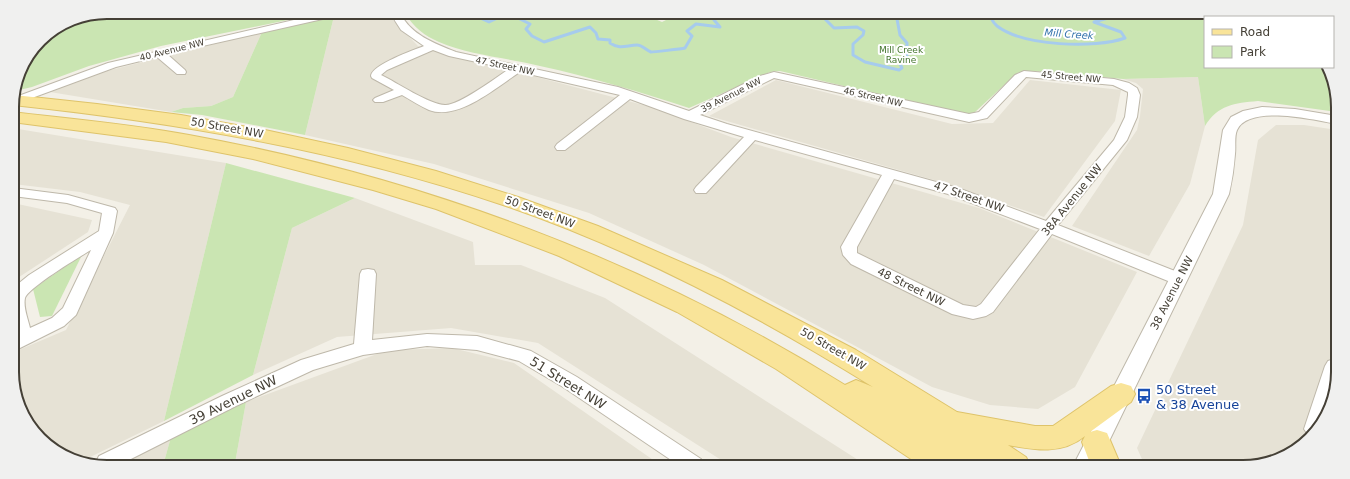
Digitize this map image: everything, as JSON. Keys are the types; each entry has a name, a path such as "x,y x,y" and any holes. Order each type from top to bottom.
{"main road":[{"name":"50 Street NW","path":"19,106 135,132 230,148 354,178 458,210 562,249 692,309 820,381 936,460"},
{"name":"50 Street NW","path":"19,106 181,120 297,141 394,165 500,197 618,242 666,262 729,292 856,362 950,421 1006,460"},
{"path":"820,381 857,391 889,408 969,460"},
{"path":"950,421 1035,438 1054,438 1069,432 1121,394"},
{"path":"904,438 924,460"}],"street":[{"name":"40 Avenue NW","path":"19,103 98,70 159,52 309,19"},
{"name":"47 Street NW","path":"399,19 407,30 432,46 462,56 598,85 629,94 688,116 752,136 890,173 972,198 1050,227 1179,279"},
{"path":"432,46 383,68 376,73 379,78 433,107 447,109 462,104 518,68"},
{"path":"159,52 180,72"},
{"name":"45 Street NW","path":"972,118 983,115 1019,77 1024,74 1118,82"},
{"name":"46 Street NW","path":"774,75 960,117 972,118"},
{"name":"39 Avenue NW","path":"688,116 764,78 774,75"},
{"name":"38A Avenue NW","path":"979,313 988,308 1080,188 1107,158 1125,132 1132,108 1134,94 1131,88 1118,82"},
{"path":"379,100 402,91"},
{"path":"561,147 629,94"},
{"name":"38 Avenue NW","path":"1096,458 1121,394 1221,194 1228,160 1230,128 1236,119 1259,112 1279,112 1331,119"},
{"path":"701,190 752,136"},
{"name":"48 Street NW","path":"890,173 849,247 849,251 856,260 958,310 979,313"},
{"path":"19,193 68,199 110,211 106,233 70,311 58,322 19,342"},
{"path":"19,292 35,278 106,233"},
{"path":"363,348 368,274"},
{"name":"39 Avenue NW","path":"110,460 228,401 307,365 363,348 427,340"},
{"name":"51 Street NW","path":"427,340 477,342 525,356 570,382 688,460"},
{"path":"1317,419 1331,377"}],"shaded area":[{"path":"333,19 392,19 418,46 651,107 731,137 979,208 1137,272 1075,387 1038,409 990,405 932,387 704,265 589,213 434,164 305,135"},
{"path":"262,32 233,97 211,106 183,108 171,112 50,92 91,75"},
{"path":"1198,77 1205,126 1190,184 1149,256 1072,226 1137,130 1143,89 1136,83 1123,79"},
{"path":"776,80 952,124 993,123 1030,80 1121,90 1115,121 1044,217 941,182 709,116"},
{"path":"1276,125 1304,125 1331,129 1331,372 1328,395 1322,411 1309,430 1296,442 1277,453 1249,460 1142,460 1137,448 1243,225 1258,140"},
{"path":"19,129 226,163 164,421 89,458 68,451 49,438 41,430 28,411 19,378 19,350 66,330 130,205 80,192 19,185"},
{"path":"355,198 473,242 475,265 521,265 605,298 858,460 721,460 538,343 451,328 337,337 253,375 292,228"},
{"path":"19,204 92,220 88,232 19,277"},
{"path":"452,348 514,363 653,460 236,460 246,402 388,350"},
{"path":"171,437 165,460 126,460"}],"green space":[{"path":"101,19 293,19 161,46 89,66 21,90 26,73 41,49 54,37 68,28 90,21"},
{"path":"320,19 333,19 305,135 202,115 171,112 183,108 211,106 233,97 262,32"},
{"name":"Mill Creek Ravine","path":"409,19 655,19 662,22 668,19 1204,19 1204,68 1322,68 1328,84 1331,111 1258,101 1249,102 1234,104 1221,109 1205,126 1198,77 1123,79 1033,71 1017,73 974,113 963,114 780,71 770,72 689,108 578,75 463,50 434,40 424,34"},
{"path":"226,163 355,198 292,228 253,375 164,421"},
{"path":"82,255 52,316 40,317 33,289"},
{"path":"246,402 236,460 165,460 171,437"}],"waterway":[{"name":"Mill Creek","path":"482,19 489,22 495,19"},
{"name":"Mill Creek","path":"520,19 530,24 526,29 532,36 544,42 590,27 596,33 598,39 610,40 610,43 617,46 624,47 639,45 651,52 685,48 692,36 687,31 696,24 720,27 714,20 716,19"},
{"name":"Mill Creek","path":"825,19 834,28 857,27 864,31 863,35 853,44 853,55 865,62 899,70 902,68 899,62 907,55 904,48 907,46 907,43 900,35 897,19"},
{"name":"Mill Creek","path":"992,19 996,25 1009,33 1024,38 1060,44 1096,44 1125,38 1121,32 1094,22 1104,19"}],"place":[{"name":"50 Street & 38 Avenue","path":"1144,396"}]}
